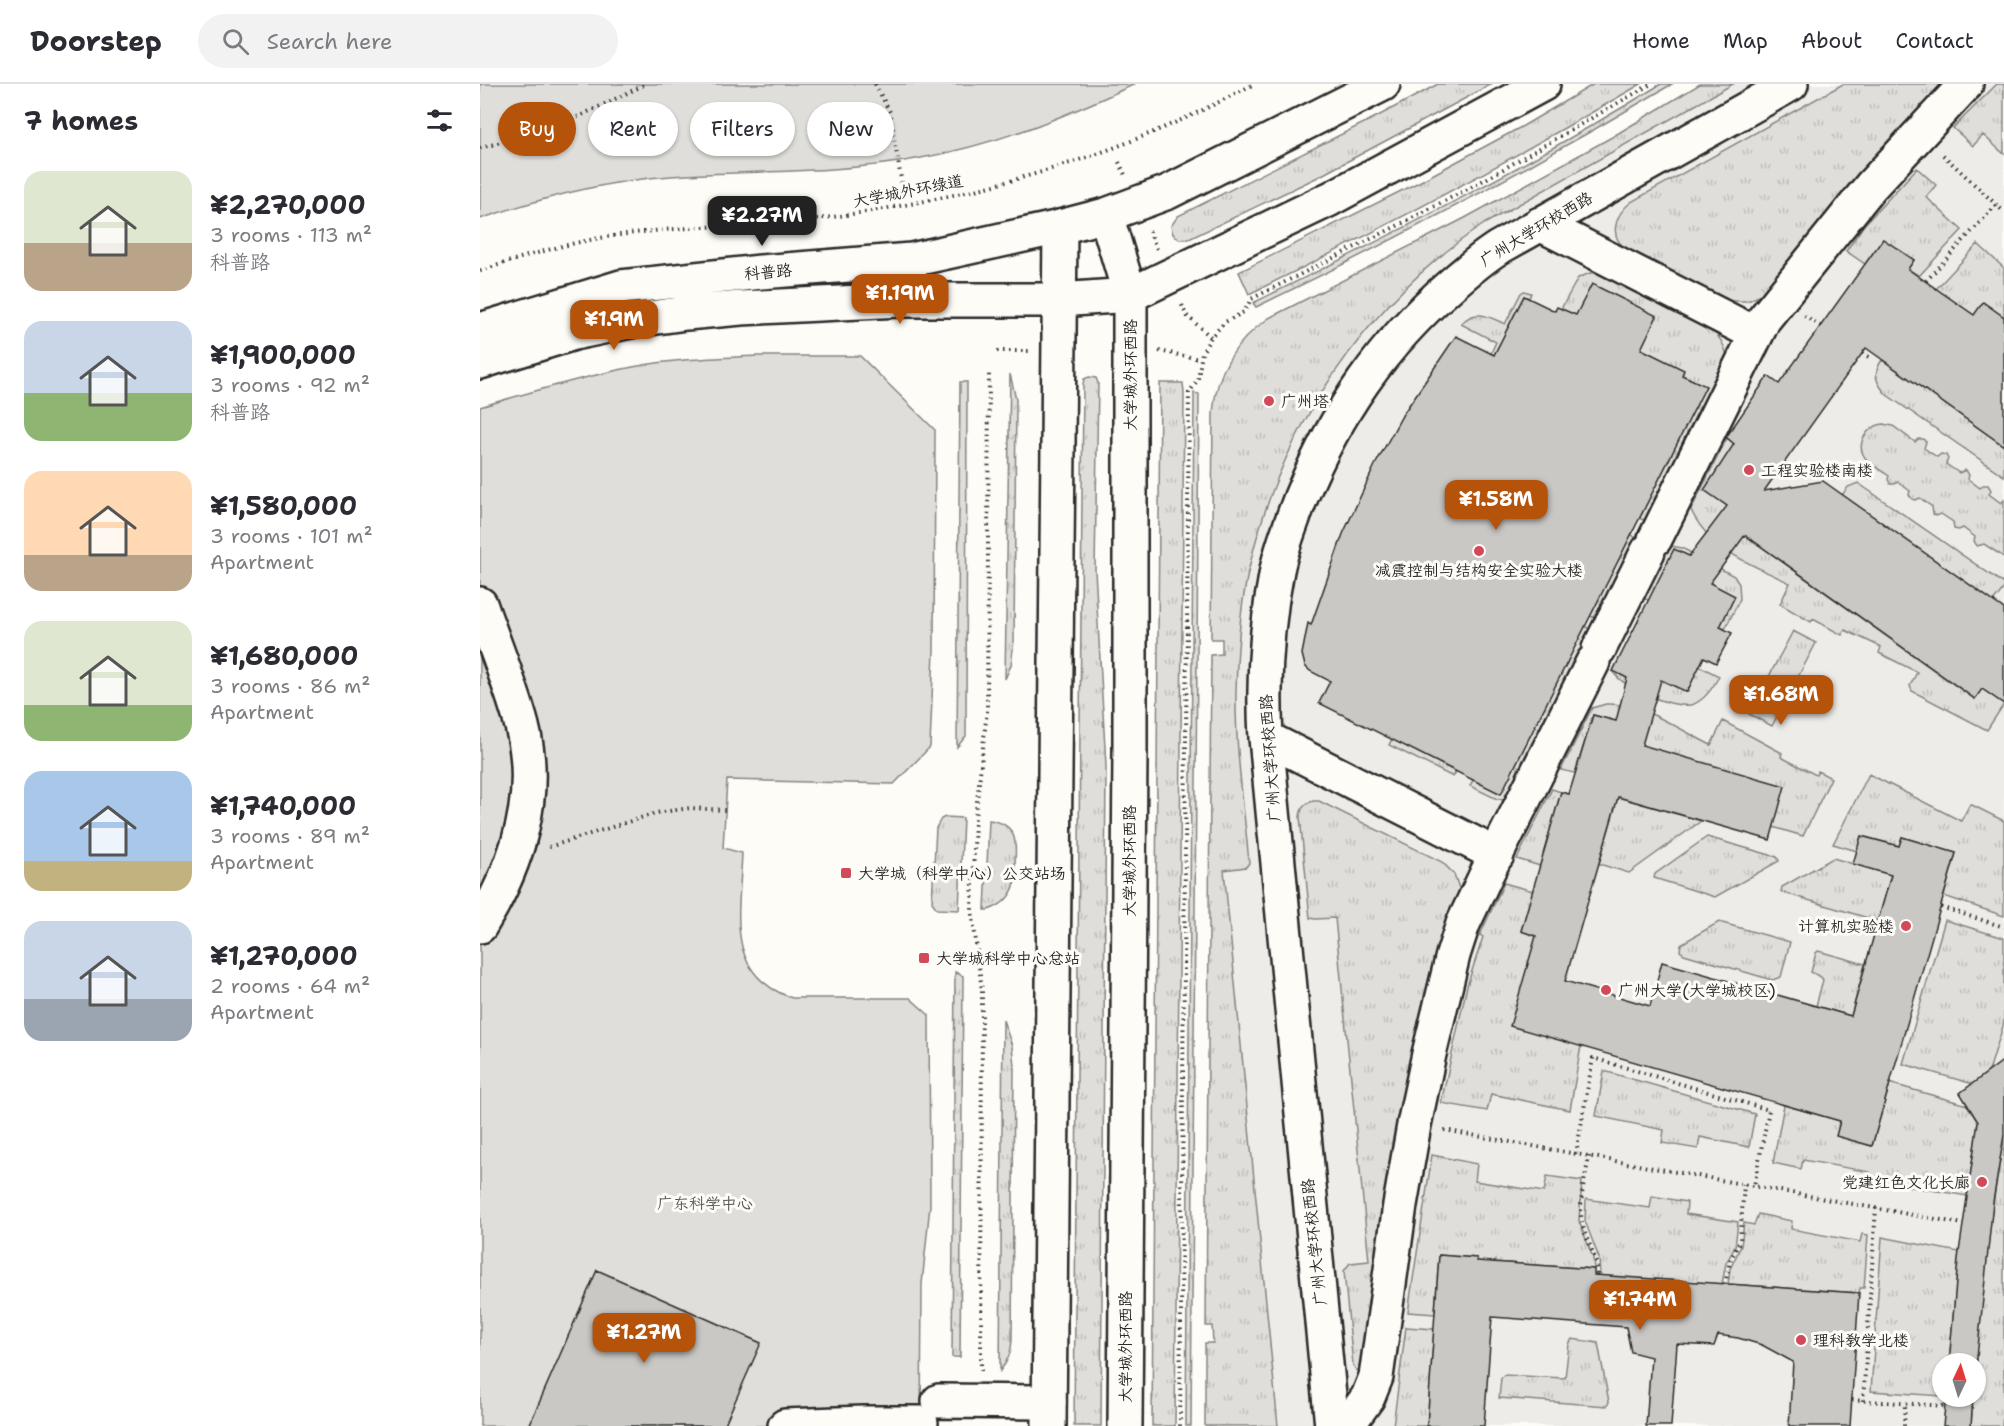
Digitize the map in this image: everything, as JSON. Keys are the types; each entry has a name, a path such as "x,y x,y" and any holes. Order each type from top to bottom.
{"main road":[{"path":"785,1426 863,1424 930,1412 1049,1414 1060,227 1106,215 1168,192 1383,84"},
{"name":"大学城外环西路","path":"1059,300 1130,295 1330,199 1543,84"},
{"name":"广州大学环校西路","path":"1332,1426 1266,738 1266,668 1277,569 1293,517 1322,448 1361,384 1413,320 1487,255 1791,84"},
{"path":"1347,1426 1368,1397 1376,1377 1400,1205 1414,1125 1429,1053 1463,924 1764,319 1871,186 1966,84"},
{"name":"大学城外环西路","path":"1106,215 1130,295 1130,750 1125,1426"},
{"path":"1540,224 1756,334"},
{"name":"科普路","path":"480,330 621,287 761,272 910,260 1060,227"},
{"name":"科普路","path":"480,362 574,333 636,320 686,313 900,300 1059,300"},
{"path":"480,604 522,727 528,794 523,830 513,862 498,897 480,926"},
{"path":"1266,738 1497,855"}],"path":[{"path":"480,148 561,125 646,84"},
{"path":"875,84 890,112 902,184"},
{"name":"大学城外环绿道","path":"480,271 534,253 618,235 804,221 953,196 1006,183 1100,152 1172,124 1254,84"},
{"path":"1180,1426 1189,393 1198,379 1200,359 1211,337 1225,322 1244,312 1251,298 1477,184 1651,84"},
{"path":"1919,133 2004,212"},
{"path":"1119,162 1186,315 1211,337"},
{"path":"1926,281 1996,205"},
{"path":"1167,351 1200,359"},
{"path":"1862,353 1872,359"},
{"path":"981,1381 982,991 972,910 975,819 987,711 989,374"},
{"path":"513,862 560,842 656,813 690,808 725,810"},
{"path":"1941,907 2004,927"},
{"path":"1576,1154 1593,1058 1769,1110 1755,1186"},
{"path":"1414,1125 1963,1224"},
{"path":"1589,1156 1581,1216 1595,1257 1597,1275"},
{"path":"1725,1284 1730,1262 1740,1241 1744,1184"},
{"path":"1863,1401 1876,1208"},
{"path":"1852,1400 1932,1405"},
{"path":"1904,1426 1905,1404"}],"shaded area":[{"name":"广州大学(大学城校区)","path":"1700,84 2004,84 2004,1426 1205,1426 1205,1343 1213,1343 1212,1326 1206,1326 1211,655 1222,654 1222,639 1211,639 1214,401 1220,376 1234,350 1245,337 1269,318 1465,218 1612,137"}],"green space":[{"path":"480,84 1135,84 1028,129 973,146 916,159 855,167 647,178 574,192 480,219"},
{"path":"1438,84 1492,84 1318,177 1189,239 1179,239 1173,234 1171,226 1178,216"},
{"path":"1594,84 1641,84 1447,193 1249,294 1239,272 1419,182 1523,126"},
{"path":"1661,84 1672,84 1570,143 1414,228 1256,307 1253,303 1460,198 1562,143"},
{"path":"1700,84 1733,84 1484,224 1442,255 1403,290 1368,329 1336,371 1308,415 1265,510 1245,591 1237,675 1237,734 1249,863 1246,867 1224,870 1278,1426 1205,1426 1205,1343 1213,1343 1212,1326 1206,1326 1211,655 1222,654 1222,639 1211,639 1213,413 1218,384 1237,347 1269,318 1465,218 1612,137"},
{"path":"1843,84 1955,84 1767,292 1748,301 1727,301 1621,245 1616,233 1617,219 1631,202"},
{"path":"1997,84 2004,84 2004,154 1983,135 1973,146 1953,128"},
{"path":"1917,168 1936,185 1926,197 1962,230 1919,276 1908,269 1914,260 1883,239 1865,264 1846,251 1864,225"},
{"path":"1978,244 2004,268 2004,317 1974,315 1936,289"},
{"path":"1590,273 1602,273 1714,331 1722,342 1728,357 1650,523 1639,518 1705,386 1682,375 1684,370 1561,309 1578,278"},
{"path":"1524,291 1531,293 1529,298 1524,296 1494,355 1491,353 1496,342 1461,324 1472,316 1482,315 1505,324"},
{"name":"广东科学中心","path":"757,356 860,356 935,430 934,650 930,747 894,784 727,780 723,848 742,853 739,897 740,939 745,957 755,974 770,987 792,998 910,998 929,1015 930,1205 922,1284 921,1426 480,1426 480,407 575,380 648,364"},
{"path":"1882,360 2004,446 2004,476 1887,395 1880,386 1876,374"},
{"path":"1010,374 1016,399 1014,641 1011,665 1005,679"},
{"path":"1096,378 1098,383 1095,570 1106,766 1101,1426 1074,1426 1083,384 1084,379"},
{"path":"960,382 967,382 966,736 957,747"},
{"path":"1160,383 1183,383 1184,393 1175,1426 1152,1426"},
{"path":"1194,393 1199,394 1191,1426 1186,1426"},
{"path":"1883,424 1893,426 1915,442 1923,439 1926,442 1924,448 1937,457 1941,454 1946,455 1948,459 1946,464 1959,473 1966,470 1969,475 1968,479 1980,488 1988,485 1991,490 1989,494 2001,503 2004,500 2004,557 1984,544 1977,546 1974,541 1975,537 1963,528 1954,529 1953,522 1941,514 1936,516 1933,514 1932,507 1920,498 1912,499 1909,495 1910,491 1898,482 1890,484 1889,476 1868,461 1862,449 1864,438 1871,429"},
{"path":"1727,438 1737,445 1733,510 1725,521 1974,699 1981,688 2004,704 1987,730 1912,691 1910,686 1917,672 1879,653 1881,647 1845,630 1842,635 1813,619 1811,622 1780,604 1790,583 1733,555 1709,536 1691,510"},
{"path":"1858,483 2004,584 2004,588 1993,602 1842,495 1848,487"},
{"path":"1631,534 1638,540 1598,619 1590,616"},
{"path":"1667,547 1682,548 1734,576 1739,584 1740,599 1725,629 1719,626 1735,596 1668,563 1650,601 1639,596"},
{"path":"1585,626 1594,633 1506,800 1497,799 1470,786 1473,780"},
{"path":"1793,631 1816,643 1772,726 1749,714"},
{"path":"1619,659 1687,692 1699,666 1719,676 1709,692 1698,702 1686,705 1675,704 1638,691 1618,678 1613,672"},
{"path":"1606,704 1647,712 1711,745 1723,721 1782,753 1781,757 1816,775 1818,771 1831,778 1803,836 1773,827 1623,740 1627,725 1593,715 1575,773 1561,770 1592,708"},
{"path":"1392,739 1456,772 1453,777 1389,745"},
{"path":"1869,774 1961,821 1970,804 2004,821 2004,916 1944,896 1956,853 1902,837 1899,846 1861,836 1857,851 1833,844"},
{"path":"1552,789 1561,792 1540,866 1517,859"},
{"path":"1618,797 1701,821 1629,873 1599,864"},
{"path":"1313,801 1319,801 1442,862 1454,874 1460,891 1361,1371 1356,1370 1353,1365 1344,1271 1350,1263 1369,1261 1335,918 1310,918 1300,817 1304,807"},
{"path":"945,817 963,818 959,910 937,909 932,902 936,828 941,819"},
{"path":"989,820 1005,825 1013,835 1015,883 1006,900 985,910"},
{"path":"1707,837 1777,857 1779,861 1715,897 1654,878 1655,874"},
{"path":"1833,858 1891,875 1878,921 1781,892 1782,887"},
{"path":"1504,883 1533,891 1521,931 1536,936 1581,1046 1570,1110 1491,1094 1487,1111 1441,1103 1467,986 1483,937 1480,935"},
{"path":"1945,920 2004,938 2004,1023 1989,1071 1973,1084 1903,1064"},
{"path":"1719,922 1790,942 1781,977 1772,980 1680,951 1681,944"},
{"path":"1818,951 1865,964 1851,1016 1816,1006 1823,980 1811,972"},
{"path":"955,972 963,976 960,1357 952,1357"},
{"path":"1003,1020 1012,1046 1014,1066 1012,1340 1009,1357 1000,1371"},
{"path":"1604,1071 1755,1114 1749,1147 1700,1137 1698,1149 1662,1143 1664,1130 1596,1116"},
{"path":"1864,1076 1967,1105 1978,1122 1967,1196 1869,1180 1870,1172 1803,1160 1801,1169 1773,1163 1784,1105 1840,1121 1837,1136 1872,1146 1889,1087 1863,1079"},
{"path":"2004,1135 2004,1402 2002,1426 1971,1426 1972,1407 1986,1407 1986,1353 1977,1353 1978,1331"},
{"path":"1432,1155 1477,1164 1475,1181 1544,1192 1547,1176 1582,1181 1579,1221 1593,1258 1594,1269 1477,1261 1476,1258 1439,1255 1435,1314 1408,1312"},
{"path":"1652,1196 1687,1202 1686,1214 1738,1222 1735,1247 1726,1263 1722,1284 1600,1276 1599,1258 1585,1221 1586,1199 1650,1208"},
{"path":"1758,1214 1792,1221 1791,1229 1860,1242 1862,1234 1868,1235 1864,1288 1860,1288 1859,1293 1728,1284 1730,1269 1741,1246 1744,1223 1754,1225"},
{"path":"1882,1237 1959,1252 1950,1353 1932,1353 1932,1395 1871,1391"},
{"path":"1406,1327 1434,1329 1427,1426 1393,1426"},
{"path":"1572,1339 1598,1343 1609,1402 1607,1406 1499,1398 1501,1378 1504,1375 1565,1378 1569,1344"}],"building":[{"path":"1883,239 1914,260 1908,269 1974,315 1983,302 2004,317 2004,446 1866,348 1764,491 1823,481 2004,609 2004,704 1982,689 1975,699 1745,535 1710,583 1735,596 1720,627 1732,633 1716,663 1704,657 1687,692 1661,680 1642,745 1785,786 1770,840 1618,797 1565,981 1650,1006 1662,962 1851,1016 1891,875 1853,864 1861,836 1899,846 1902,837 1956,853 1872,1146 1836,1136 1840,1121 1510,1026 1536,936 1521,931 1561,792 1569,794 1593,715 1616,721 1627,678 1613,671 1674,549 1689,556 1727,506 1704,490 1734,444 1726,437 1768,376 1779,384"},
{"name":"减震控制与结构安全实验大楼","path":"1592,284 1657,316 1641,349 1684,370 1682,375 1706,386 1501,794 1319,703 1330,681 1310,671 1305,666 1302,654 1308,623 1311,625 1343,534 1375,465 1403,414 1456,336 1494,355 1524,296 1555,311 1557,307 1576,315"},
{"name":"党建红色文化长廊","path":"2004,1060 2004,1135 1993,1202 1977,1353 1950,1353 1958,1259 1978,1122 1960,1093"},
{"name":"理科教学北楼","path":"1439,1255 1477,1258 1477,1261 1594,1269 1594,1275 1859,1293 1850,1426 1789,1426 1793,1362 1762,1345 1718,1335 1714,1346 1677,1344 1671,1426 1646,1426 1651,1357 1631,1352 1626,1327 1492,1317 1484,1426 1427,1426"},
{"path":"597,1270 761,1343 724,1426 529,1426"},
{"path":"1945,1407 1972,1407 1971,1426 1943,1426"}],"place":[{"name":"广州塔","path":"1269,401"},
{"name":"工程实验楼南楼","path":"1749,470"},
{"name":"减震控制与结构安全实验大楼","path":"1479,551"},
{"name":"大学城（科学中心）公交站场","path":"846,873"},
{"name":"计算机实验楼","path":"1906,926"},
{"name":"大学城科学中心总站","path":"924,958"},
{"name":"广州大学(大学城校区)","path":"1606,990"},
{"name":"党建红色文化长廊","path":"1982,1182"},
{"name":"理科教学北楼","path":"1801,1340"}]}
